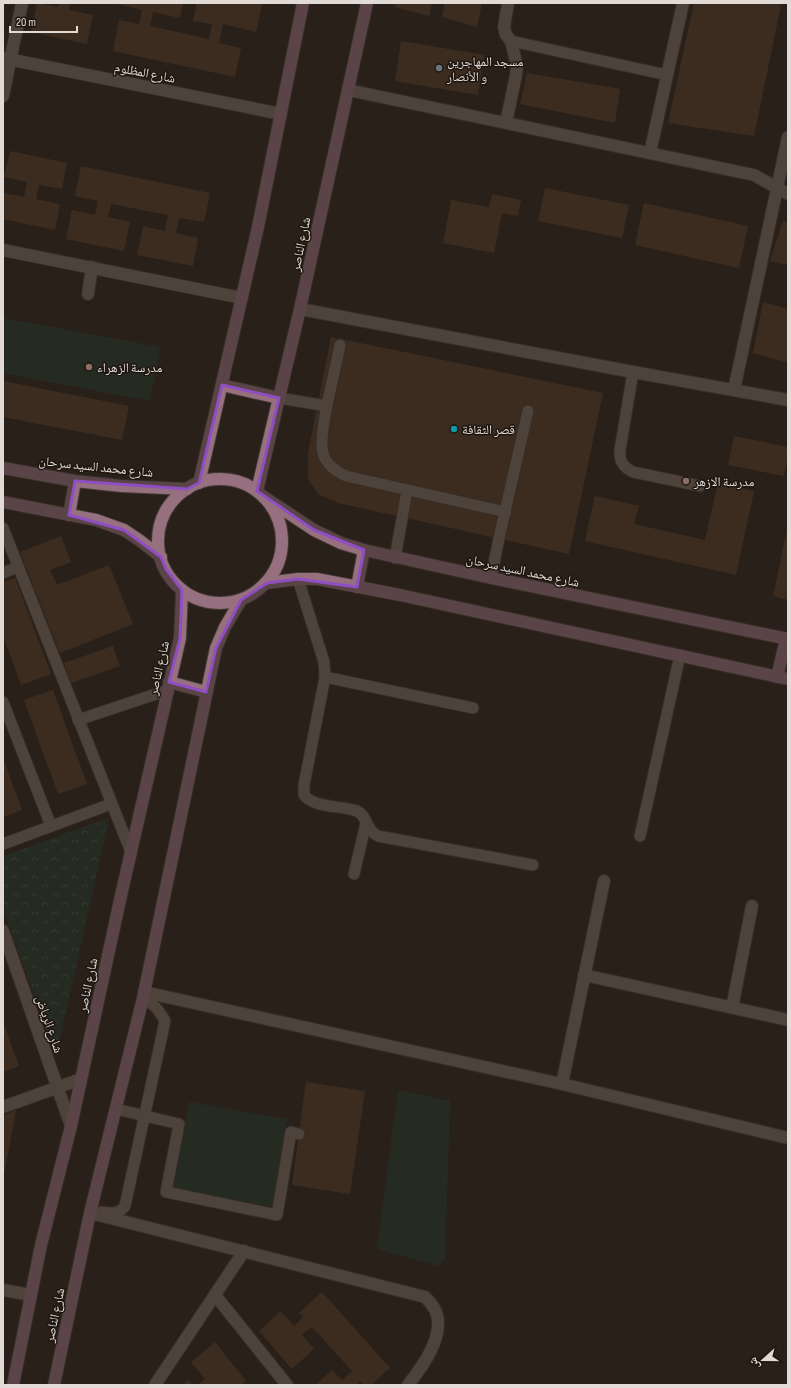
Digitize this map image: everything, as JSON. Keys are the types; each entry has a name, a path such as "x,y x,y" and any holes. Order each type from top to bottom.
{"street":[{"path":"3,96 7,59 22,3"},
{"path":"199,483 258,227 303,3"},
{"name":"شارع الناصر","path":"260,494 279,398 367,3"},
{"path":"506,123 517,66 511,41 506,34 504,27 508,3"},
{"path":"650,153 683,3"},
{"name":"شارع المظلوم","path":"7,59 281,114"},
{"path":"348,90 754,175 788,194"},
{"path":"734,390 788,137"},
{"path":"3,250 242,298"},
{"path":"88,294 92,267"},
{"path":"300,309 788,400"},
{"path":"222,385 279,398"},
{"name":"شارع محمد السيد سرحان","path":"3,468 75,481 122,486 187,489"},
{"path":"214,479 229,479 244,484 260,494 272,508 279,520 282,533 280,560 267,583 241,600 216,603 204,601 193,596 182,590 173,580 161,557 159,531 168,507 187,489 199,483 214,479"},
{"path":"69,515 75,481"},
{"name":"شارع محمد السيد سرحان","path":"260,494 314,530 341,543 364,550 395,558 787,639"},
{"path":"3,502 96,520 124,530 161,557"},
{"path":"357,587 364,550"},
{"path":"267,583 298,578 317,579 680,655 782,678 787,639"},
{"name":"شارع الناصر","path":"13,1385 41,1245 71,1126 168,686 180,638 182,590"},
{"name":"شارع الناصر","path":"54,1385 90,1213 143,995 216,648 225,627 241,600"},
{"path":"168,686 206,692"},
{"path":"562,1084 604,881"},
{"path":"732,1008 752,906"},
{"name":"شارع الرياض","path":"3,931 71,1126"},
{"path":"584,975 788,1020"},
{"path":"143,995 562,1084 788,1138"},
{"path":"3,1107 81,1079"},
{"path":"90,1213 425,1297 432,1304 438,1323 433,1347 421,1369 408,1385"},
{"path":"155,1385 244,1252"},
{"path":"3,1290 31,1295"},
{"path":"215,1295 287,1385"}],"lane":[{"path":"511,41 667,75"},
{"path":"340,346 321,442 323,454 328,463 336,471 346,476 506,512"},
{"path":"633,372 619,457 622,464 626,469 633,472 700,486"},
{"path":"279,398 327,406"},
{"path":"491,578 528,411"},
{"path":"395,558 408,490"},
{"path":"3,528 131,852"},
{"path":"3,573 18,567"},
{"path":"298,578 323,658 325,670 325,677 304,785 304,795 312,802 356,811 363,815 370,831 378,836 533,864"},
{"path":"640,836 680,655"},
{"path":"325,677 473,708"},
{"path":"78,720 168,686"},
{"path":"3,702 50,826"},
{"path":"3,844 111,804"},
{"path":"354,874 366,823"},
{"path":"90,1213 116,1213 125,1206 165,1021 160,1011 143,995"},
{"path":"116,1109 179,1124 166,1192 277,1214 290,1132 299,1134"}],"highlighted area":[{"path":"222,385 279,398 257,491 314,530 364,550 357,587 298,579 267,583 241,600 216,648 206,692 169,682 180,638 182,590 166,569 161,557 124,530 69,515 75,481 187,489 199,483"}],"green space":[{"path":"3,318 160,347 150,401 3,373"},
{"path":"109,818 56,1057 3,908 3,856"},
{"path":"398,1090 450,1101 445,1258 438,1266 377,1249"},
{"path":"189,1102 287,1119 273,1207 173,1188"}],"building":[{"path":"37,3 58,7 59,3 70,3 69,10 93,15 87,44 31,32"},
{"path":"114,3 183,3 180,18 153,12 150,26 209,39 212,24 193,21 197,3 262,4 256,32 223,24 219,43 241,48 235,77 113,51 119,20 139,24 142,10"},
{"path":"396,3 432,3 429,16 395,7"},
{"path":"445,3 482,3 477,27 442,17"},
{"path":"694,3 773,3 781,5 754,136 668,123"},
{"name":"مسجد المهاجرين و الأنصار","path":"401,41 484,55 478,95 395,81"},
{"path":"527,73 620,89 615,123 520,104"},
{"path":"10,151 67,163 62,189 39,185 36,199 60,204 55,230 3,219 3,193 24,197 27,182 4,177"},
{"path":"81,166 210,193 204,222 179,218 176,233 198,238 193,266 137,255 143,226 165,231 168,215 111,204 108,217 130,222 124,251 66,239 72,210 95,215 98,201 75,196"},
{"path":"545,188 629,205 622,238 538,221"},
{"path":"492,194 521,200 518,216 502,213 494,253 443,243 451,200 489,207"},
{"path":"644,203 748,226 739,268 635,245"},
{"path":"783,221 788,222 788,265 770,261"},
{"path":"763,302 788,309 788,363 753,353"},
{"name":"قصر الثقافة","path":"331,337 603,393 569,554 338,503 318,494 308,479 308,453"},
{"path":"3,381 129,406 122,440 3,417"},
{"path":"734,436 788,447 788,456 784,476 728,465"},
{"path":"718,483 754,491 736,575 585,541 595,496 639,506 634,524 705,540"},
{"path":"788,530 788,600 773,596"},
{"path":"61,536 71,562 50,570 57,585 109,565 133,624 60,653 20,552"},
{"path":"15,578 51,674 21,685 3,636 3,582"},
{"path":"113,646 120,666 71,683 64,663"},
{"path":"53,690 87,784 58,794 24,700"},
{"path":"3,758 22,810 3,817"},
{"path":"3,1022 19,1066 3,1072"},
{"path":"306,1082 365,1091 350,1194 292,1185"},
{"path":"16,1110 4,1175 3,1175 3,1116"},
{"path":"322,1292 390,1368 371,1385 364,1385 360,1381 357,1385 316,1385 332,1370 342,1380 352,1371 312,1327 302,1335 314,1349 292,1369 259,1331 281,1311 294,1326 303,1317 299,1313"},
{"path":"215,1342 246,1381 241,1385 198,1385 205,1379 191,1362"},
{"path":"189,1380 193,1385 182,1385"}],"place":[{"name":"مسجد المهاجرين و الأنصار","path":"439,68"},
{"name":"مدرسة الزهراء","path":"89,367"},
{"name":"قصر الثقافة","path":"454,429"},
{"name":"مدرسة الازهر","path":"686,481"}]}
